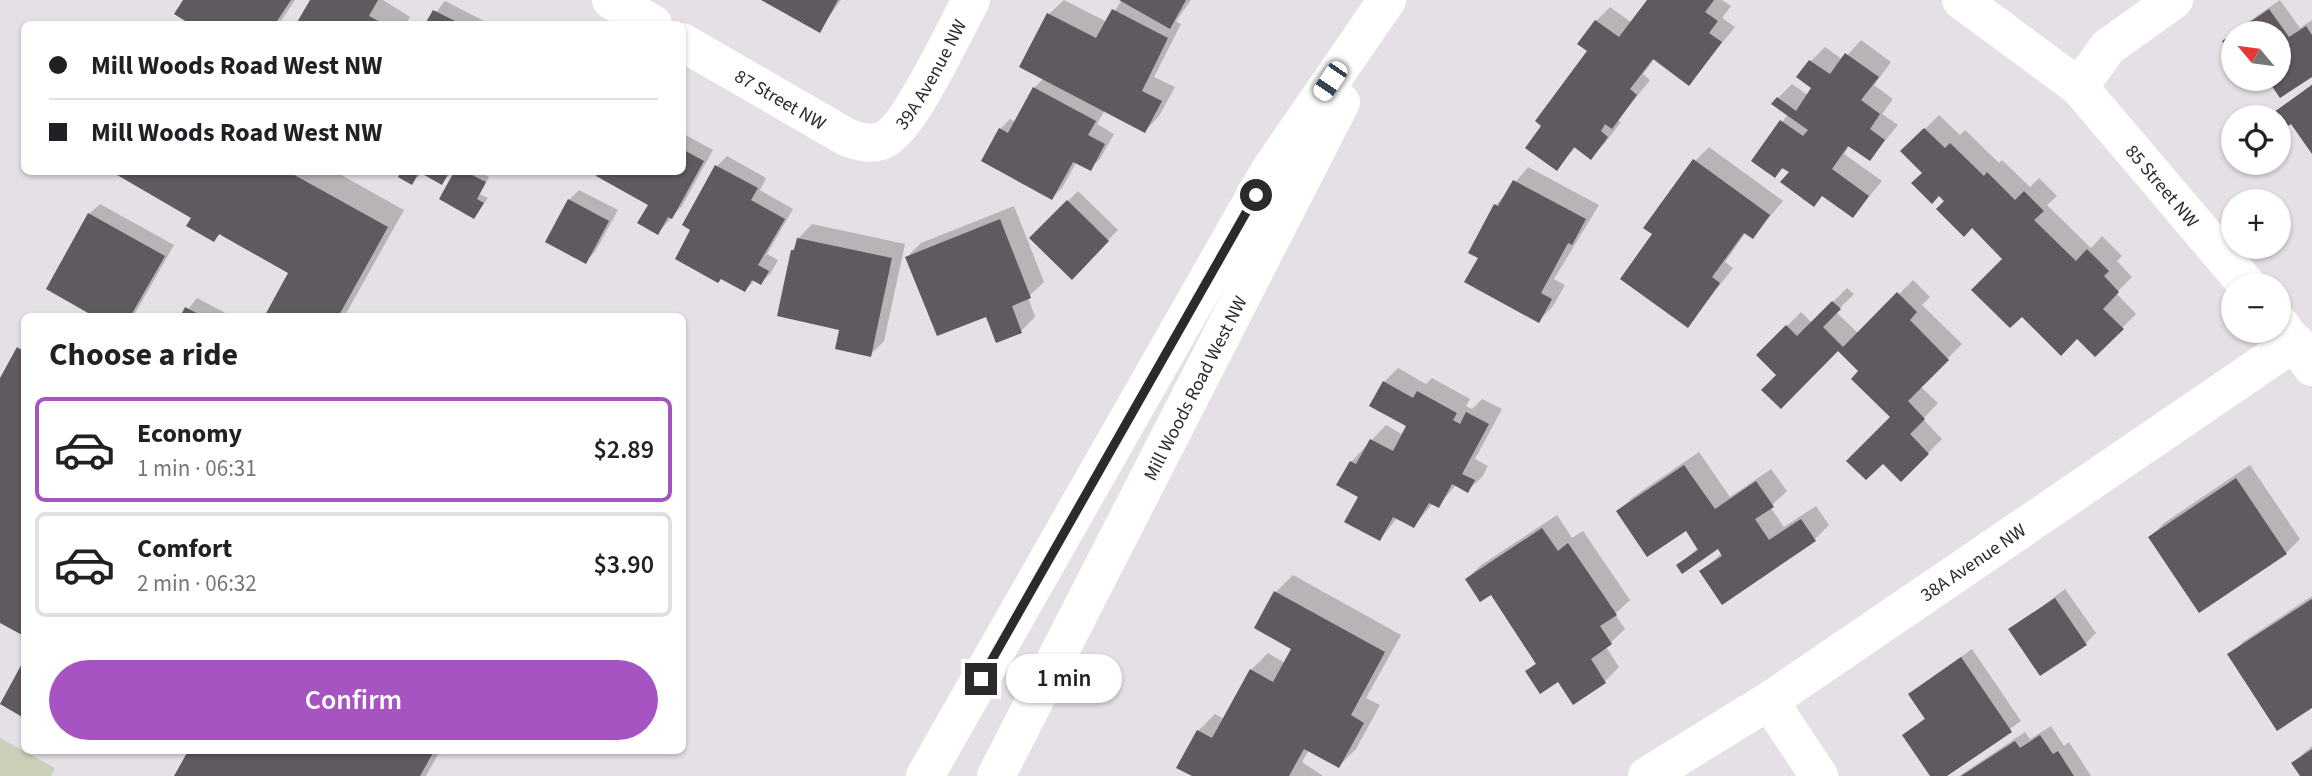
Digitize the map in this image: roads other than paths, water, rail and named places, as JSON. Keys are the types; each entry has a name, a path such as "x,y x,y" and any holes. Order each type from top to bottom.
{"street":[{"path":"611,0 648,21"},
{"name":"39A Avenue NW","path":"883,141 907,118 971,0"},
{"name":"Mill Woods Road West NW","path":"925,776 1270,170 1387,0"},
{"name":"Mill Woods Road West NW","path":"996,776 1392,0"},
{"name":"85 Street NW","path":"1961,0 2079,87 2237,273"},
{"path":"2079,87 2108,47 2174,0"},
{"name":"87 Street NW","path":"686,44 848,138 867,143 883,141"},
{"name":"38A Avenue NW","path":"1647,776 1769,701 2295,344"},
{"path":"1769,701 1819,776"}]}
